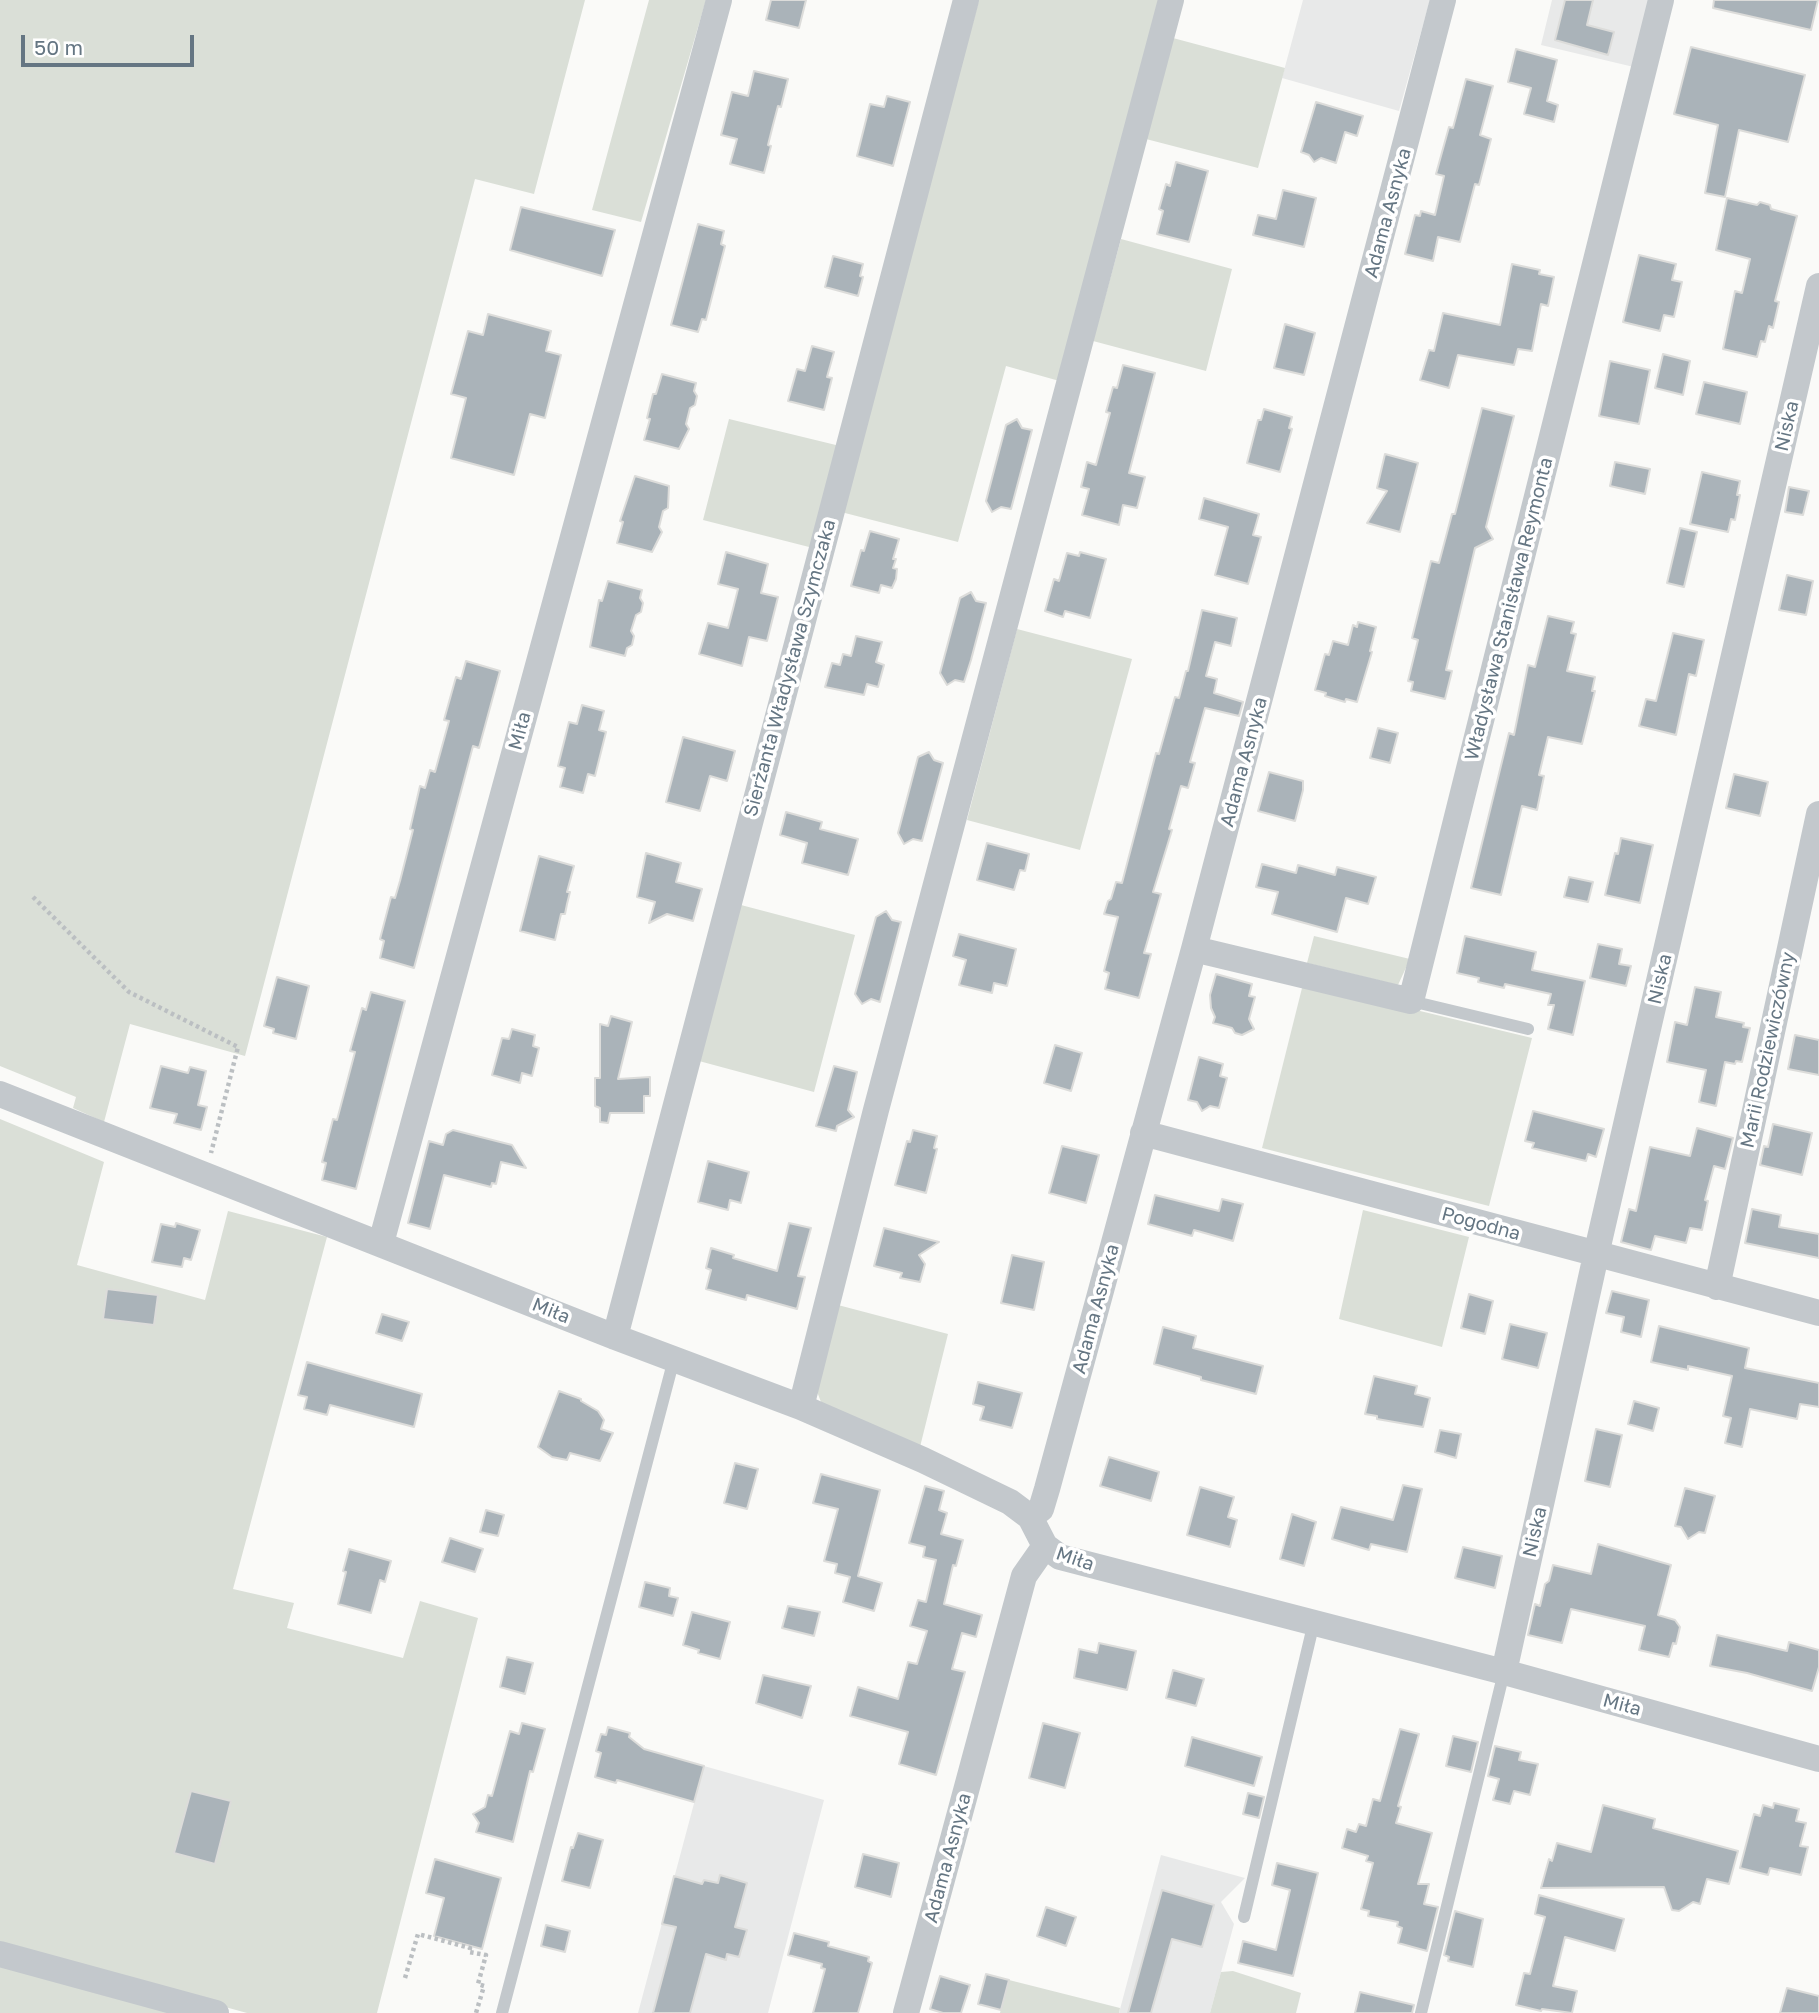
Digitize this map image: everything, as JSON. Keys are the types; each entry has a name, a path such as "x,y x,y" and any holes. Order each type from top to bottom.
{"street":[{"name":"Miła","path":"381,1243 719,0"},
{"name":"Sierżanta Władysława Szymczaka","path":"615,1337 966,0"},
{"path":"801,1407 876,1110 1171,0"},
{"name":"Adama Asnyka","path":"1030,1517 1041,1509 1047,1489 1194,949 1443,0"},
{"name":"Władysława Stanisława Reymonta","path":"1411,1001 1661,0"},
{"name":"Niska","path":"1504,1672 1819,286"},
{"name":"Marii Rodziewiczówny","path":"1717,1287 1819,814"},
{"path":"1194,949 1411,1001"},
{"name":"Miła","path":"0,1094 615,1337 801,1407 1010,1502 1030,1517 1045,1546 1060,1558 1504,1672 1819,1759"},
{"name":"Pogodna","path":"1143,1133 1819,1313"},
{"name":"Adama Asnyka","path":"906,2013 1024,1576 1045,1546"},
{"path":"0,1954 216,2013"}],"lane":[{"path":"1411,1001 1528,1029"},
{"path":"502,2013 674,1359"},
{"path":"1244,1917 1314,1622"},
{"path":"1421,2013 1504,1672"}],"path":[{"path":"33,897 129,992 237,1047 206,1174"},
{"path":"405,1978 418,1934 470,1948 469,1952 486,1955 478,1984 484,1986 476,2013"}],"shaded area":[{"path":"0,0 585,0 534,194 475,179 245,1056 130,1024 104,1122 73,1108 76,1097 0,1066"},
{"path":"649,0 706,0 641,222 592,210"},
{"path":"979,0 1162,0 1063,382 1006,366 958,542 841,512"},
{"path":"1303,0 1430,0 1399,111 1282,78"},
{"path":"1552,0 1655,0 1638,68 1541,45"},
{"path":"1173,38 1285,68 1258,168 1146,139"},
{"path":"1121,239 1232,269 1206,371 1093,341"},
{"path":"729,419 840,446 813,548 703,520"},
{"path":"1017,629 1132,659 1080,850 967,820"},
{"path":"741,905 855,935 814,1092 699,1061"},
{"path":"1314,936 1410,959 1398,985 1307,963"},
{"path":"1304,980 1532,1038 1489,1206 1262,1148"},
{"path":"0,1119 104,1162 77,1265 205,1300 228,1211 327,1237 233,1589 294,1603 287,1628 403,1658 420,1601 478,1618 377,2013 247,2013 0,1945"},
{"path":"1363,1210 1469,1237 1442,1347 1339,1319"},
{"path":"838,1305 948,1334 920,1447 821,1402 816,1389"},
{"path":"704,1766 824,1800 768,2013 638,2013"},
{"path":"1161,1855 1245,1878 1221,1902 1234,1924 1210,2013 1119,2013"},
{"path":"0,1961 188,2013 0,2013"},
{"path":"1233,1971 1301,1993 1296,2013 1210,2013 1221,1972"},
{"path":"1009,1980 1120,2008 1119,2013 1000,2013"}],"building":[{"path":"771,0 806,0 799,28 766,20"},
{"path":"1565,0 1593,0 1587,25 1614,32 1608,55 1555,40"},
{"path":"1714,0 1818,0 1811,30 1713,8"},
{"path":"1691,47 1805,75 1788,142 1739,130 1725,197 1705,193 1718,125 1674,114"},
{"path":"1516,49 1557,60 1547,101 1558,105 1554,122 1524,114 1531,88 1508,82"},
{"path":"754,71 788,79 773,125 764,173 730,164 737,139 721,135 732,92 748,96"},
{"path":"1466,79 1493,86 1480,135 1491,139 1479,185 1475,184 1460,242 1438,237 1433,261 1405,254 1415,215 1420,216 1421,211 1435,215 1444,176 1436,174 1449,127 1453,128"},
{"path":"887,96 910,102 893,166 857,156 870,104 884,107"},
{"path":"1316,102 1363,116 1357,136 1345,132 1336,163 1321,158 1314,162 1309,155 1301,152"},
{"path":"1176,162 1208,171 1189,242 1157,234 1163,211 1159,209 1166,184 1170,186"},
{"path":"1283,190 1316,198 1304,247 1253,235 1258,215 1276,219"},
{"path":"1727,198 1757,205 1760,202 1770,205 1771,209 1797,216 1775,301 1779,302 1773,328 1769,326 1757,357 1723,349 1735,291 1742,293 1750,259 1716,250"},
{"path":"521,207 615,230 602,276 510,250"},
{"path":"698,224 724,231 721,244 725,246 706,320 702,319 698,332 671,325"},
{"path":"1639,255 1676,264 1672,280 1682,282 1674,317 1664,315 1660,331 1623,322"},
{"path":"833,256 863,264 858,296 825,287"},
{"path":"1512,264 1540,270 1539,274 1554,277 1548,306 1541,304 1532,351 1518,349 1514,365 1458,355 1449,388 1420,380 1429,350 1434,351 1443,313 1500,325"},
{"path":"488,314 551,331 546,351 561,355 545,418 530,414 514,475 451,458 466,398 451,394 468,331 483,335"},
{"path":"1285,324 1315,333 1304,375 1274,368"},
{"path":"812,346 834,352 827,377 832,378 824,410 788,401 797,369 805,371"},
{"path":"1663,354 1690,361 1683,395 1655,388"},
{"path":"1610,361 1650,370 1639,424 1599,416"},
{"path":"1123,365 1155,373 1129,473 1145,477 1137,508 1123,505 1119,525 1082,515 1089,489 1081,487 1087,462 1096,465 1110,413 1106,412 1113,387 1117,388"},
{"path":"662,374 696,383 695,405 690,408 686,424 689,429 679,449 644,440 653,394 656,394"},
{"path":"1704,382 1747,392 1740,424 1696,414"},
{"path":"1482,408 1514,416 1486,527 1493,539 1475,548 1446,670 1452,671 1445,699 1411,691 1413,682 1408,681 1418,640 1412,638 1431,561 1439,563 1452,514 1455,514"},
{"path":"1264,409 1292,417 1289,428 1292,429 1280,472 1247,463 1258,420 1261,420"},
{"path":"1017,419 1022,428 1032,430 1011,509 1001,507 992,512 986,501 1006,425"},
{"path":"1385,454 1418,463 1400,532 1367,523 1387,491 1377,488"},
{"path":"1615,462 1650,469 1645,494 1610,486"},
{"path":"1702,472 1740,481 1735,520 1731,519 1728,532 1690,524"},
{"path":"635,476 669,486 668,508 663,511 659,527 662,532 652,552 617,543 623,522 620,521"},
{"path":"1789,487 1809,491 1803,515 1785,512"},
{"path":"1204,498 1259,514 1253,535 1261,537 1248,584 1215,575 1228,527 1199,519"},
{"path":"1680,528 1697,532 1684,587 1667,583"},
{"path":"870,531 899,539 893,559 896,559 893,568 897,569 896,579 892,588 881,585 879,593 851,586 861,550 864,551"},
{"path":"726,552 768,564 761,593 778,597 767,641 749,637 742,666 699,654 708,623 728,628 738,589 718,584"},
{"path":"1080,552 1106,559 1090,618 1065,611 1063,617 1045,611 1054,579 1059,581 1067,553 1079,556"},
{"path":"1787,575 1813,581 1806,615 1779,610"},
{"path":"608,581 642,590 641,612 636,615 631,631 634,636 632,645 627,648 625,656 590,647 599,600 602,601"},
{"path":"971,592 976,601 986,603 964,682 955,680 947,685 940,673 960,598"},
{"path":"1202,610 1237,618 1231,646 1215,642 1206,676 1217,679 1214,693 1243,702 1239,716 1205,708 1190,762 1195,763 1188,788 1181,786 1169,829 1172,830 1153,892 1161,894 1144,953 1151,954 1139,998 1105,989 1109,973 1104,971 1118,917 1104,914 1116,882 1122,883 1156,753 1159,754 1175,697 1179,698 1188,671"},
{"path":"1548,616 1574,622 1571,633 1576,634 1567,671 1595,677 1592,691 1595,691 1582,744 1548,737 1539,775 1544,776 1537,810 1522,806 1501,895 1471,888 1509,733 1514,735 1528,665 1535,667"},
{"path":"1358,622 1376,627 1370,651 1372,652 1357,702 1346,699 1345,702 1315,690 1325,654 1329,655 1333,641 1348,645 1353,625 1357,627"},
{"path":"1673,633 1704,640 1696,676 1689,674 1676,735 1639,726 1646,699 1656,701"},
{"path":"856,636 882,642 876,662 884,665 878,687 867,684 864,695 825,687 832,663 840,665 843,654 851,656"},
{"path":"466,661 500,671 479,748 473,746 414,968 380,958 384,941 380,939 391,897 395,898 400,881 413,830 410,829 420,786 425,788 430,770 435,772 449,721 444,720 456,677 461,679"},
{"path":"582,705 604,711 599,730 606,732 595,776 588,774 583,793 560,787 565,768 558,766 569,722 577,724"},
{"path":"1378,728 1398,733 1390,763 1370,758"},
{"path":"683,737 735,751 727,781 710,776 700,811 666,802"},
{"path":"929,752 934,760 943,763 922,841 913,839 904,844 898,833 918,757"},
{"path":"1269,772 1303,781 1295,821 1258,811"},
{"path":"1734,774 1768,782 1760,816 1726,808"},
{"path":"786,812 822,822 820,829 858,839 848,875 802,863 807,843 780,835"},
{"path":"1621,838 1653,845 1640,903 1605,895"},
{"path":"987,843 1029,854 1025,871 1020,870 1014,890 977,880"},
{"path":"646,853 681,863 676,882 702,889 693,921 667,914 649,923 655,902 637,897"},
{"path":"539,856 574,866 565,914 561,914 555,940 520,931"},
{"path":"1262,864 1296,873 1298,865 1335,875 1337,867 1376,877 1368,904 1346,898 1337,932 1272,914 1278,892 1256,887"},
{"path":"1569,877 1593,882 1588,902 1564,897"},
{"path":"886,911 892,920 901,922 880,1002 871,999 862,1004 855,994 876,917"},
{"path":"959,934 1016,949 1007,986 994,983 992,993 959,985 966,960 953,956"},
{"path":"1465,936 1536,952 1532,970 1585,981 1573,1035 1548,1029 1554,1005 1548,1005 1551,994 1505,984 1504,988 1478,982 1479,978 1457,973"},
{"path":"1598,944 1622,949 1619,964 1631,966 1626,986 1590,978"},
{"path":"1216,974 1252,984 1249,996 1255,997 1249,1019 1254,1029 1242,1035 1235,1033 1232,1028 1213,1023 1215,1017 1210,995"},
{"path":"277,977 309,986 296,1039 273,1033 274,1029 264,1026"},
{"path":"1695,987 1721,992 1716,1017 1744,1023 1743,1027 1750,1028 1742,1062 1725,1062 1716,1106 1699,1102 1706,1070 1667,1062 1675,1022 1687,1025"},
{"path":"371,992 405,1001 356,1189 322,1180 326,1163 322,1162 333,1119 337,1120 355,1052 350,1051 362,1008 366,1010"},
{"path":"611,1016 632,1022 618,1079 650,1077 650,1096 644,1096 644,1113 610,1113 608,1123 600,1122 600,1108 595,1106 595,1078 600,1078 600,1024 608,1026"},
{"path":"512,1029 535,1035 533,1046 539,1048 532,1076 522,1073 520,1083 492,1075 502,1038 509,1039"},
{"path":"1795,1035 1819,1040 1819,1075 1788,1069"},
{"path":"1055,1045 1082,1053 1071,1091 1044,1083"},
{"path":"1199,1057 1223,1064 1220,1076 1227,1078 1219,1108 1210,1106 1202,1111 1197,1102 1188,1100"},
{"path":"161,1066 188,1073 190,1067 206,1071 198,1105 207,1107 201,1130 174,1123 177,1114 150,1108"},
{"path":"834,1066 857,1072 848,1110 854,1117 837,1126 836,1131 816,1126"},
{"path":"1533,1111 1604,1129 1596,1157 1588,1154 1586,1161 1532,1148 1534,1143 1525,1141"},
{"path":"1773,1124 1812,1133 1802,1175 1760,1165 1764,1146 1768,1147"},
{"path":"1697,1128 1733,1138 1725,1169 1714,1166 1705,1200 1708,1201 1702,1230 1690,1228 1686,1243 1655,1236 1651,1250 1621,1242 1629,1209 1636,1211 1650,1147 1690,1156"},
{"path":"453,1130 512,1145 526,1168 501,1162 496,1184 492,1183 491,1187 444,1175 430,1229 408,1223 429,1141 443,1145 446,1134"},
{"path":"913,1130 937,1136 934,1148 937,1149 926,1193 895,1185 907,1141 910,1142"},
{"path":"1062,1146 1099,1155 1086,1203 1049,1193"},
{"path":"708,1161 749,1172 741,1203 730,1200 728,1210 698,1202"},
{"path":"1155,1195 1219,1211 1222,1199 1243,1204 1233,1241 1194,1230 1192,1236 1148,1224"},
{"path":"1752,1209 1781,1215 1779,1227 1819,1234 1819,1258 1745,1243"},
{"path":"176,1223 200,1230 191,1260 184,1258 182,1267 152,1262 161,1224 175,1227"},
{"path":"789,1223 811,1228 798,1276 805,1277 797,1309 747,1295 746,1300 706,1289 711,1270 706,1268 711,1248 734,1255 733,1258 777,1271"},
{"path":"884,1228 939,1242 919,1255 925,1264 920,1282 900,1278 902,1273 874,1266"},
{"path":"1012,1255 1044,1262 1034,1310 1001,1303"},
{"path":"107,1289 158,1295 154,1325 103,1319"},
{"path":"1612,1291 1649,1300 1641,1337 1621,1332 1624,1317 1606,1313"},
{"path":"1469,1294 1493,1301 1485,1334 1461,1328"},
{"path":"382,1314 409,1322 402,1341 376,1333"},
{"path":"1510,1324 1547,1333 1538,1368 1502,1359"},
{"path":"1659,1326 1749,1348 1745,1368 1819,1383 1819,1407 1800,1404 1797,1419 1750,1409 1742,1447 1725,1443 1731,1418 1723,1416 1732,1376 1688,1366 1688,1370 1651,1362"},
{"path":"1163,1327 1196,1336 1193,1348 1263,1366 1256,1394 1154,1364"},
{"path":"307,1362 422,1394 414,1427 330,1405 327,1415 304,1409 307,1397 298,1395"},
{"path":"1374,1376 1417,1386 1415,1394 1430,1398 1423,1427 1377,1419 1377,1416 1365,1414"},
{"path":"978,1382 1022,1393 1012,1428 980,1420 984,1407 973,1404"},
{"path":"559,1391 581,1399 598,1411 604,1420 601,1429 613,1433 600,1461 570,1453 567,1460 552,1457 538,1447"},
{"path":"1634,1401 1659,1408 1653,1431 1628,1424"},
{"path":"1596,1429 1622,1435 1610,1487 1585,1481"},
{"path":"1440,1430 1461,1434 1456,1458 1435,1452"},
{"path":"1109,1457 1159,1472 1151,1501 1100,1486"},
{"path":"735,1463 758,1469 747,1509 724,1503"},
{"path":"821,1474 880,1490 858,1576 882,1583 874,1611 843,1602 850,1577 835,1573 837,1564 824,1561 838,1509 813,1503"},
{"path":"1403,1485 1422,1489 1407,1552 1371,1544 1369,1550 1332,1539 1341,1507 1393,1520"},
{"path":"925,1486 944,1491 939,1510 947,1513 941,1534 963,1540 956,1566 953,1565 944,1604 982,1615 976,1637 962,1633 952,1669 965,1672 936,1775 899,1764 908,1732 850,1716 858,1687 898,1699 908,1662 917,1664 927,1631 910,1626 918,1600 926,1602 936,1560 923,1557 925,1547 909,1543"},
{"path":"1200,1487 1234,1497 1228,1517 1237,1520 1230,1547 1187,1535"},
{"path":"1685,1488 1715,1496 1705,1533 1699,1532 1688,1539 1681,1527 1675,1526"},
{"path":"486,1510 504,1515 498,1536 480,1532"},
{"path":"1292,1514 1316,1522 1304,1566 1280,1559"},
{"path":"450,1538 483,1549 475,1572 442,1562"},
{"path":"1598,1544 1671,1565 1658,1615 1675,1620 1680,1627 1669,1657 1639,1650 1645,1626 1571,1609 1562,1643 1528,1635 1535,1604 1540,1606 1553,1565 1591,1574"},
{"path":"1463,1547 1502,1556 1495,1588 1455,1578"},
{"path":"349,1549 391,1561 385,1582 380,1580 371,1613 338,1604"},
{"path":"645,1582 670,1588 669,1596 678,1598 673,1616 639,1607"},
{"path":"788,1606 820,1612 814,1636 782,1628"},
{"path":"692,1612 730,1622 720,1659 698,1653 699,1650 683,1645"},
{"path":"1717,1635 1787,1651 1789,1642 1819,1650 1819,1667 1812,1691 1710,1666"},
{"path":"1099,1643 1136,1651 1127,1690 1074,1678 1079,1649 1097,1653"},
{"path":"507,1657 533,1663 525,1694 500,1687"},
{"path":"1173,1670 1204,1679 1196,1706 1166,1698"},
{"path":"763,1675 811,1686 802,1718 756,1703"},
{"path":"522,1723 545,1729 533,1772 530,1771 513,1842 476,1832 479,1823 473,1814 485,1807 488,1795 492,1796 510,1731 519,1734"},
{"path":"1043,1723 1080,1733 1065,1788 1029,1778"},
{"path":"608,1727 630,1733 629,1737 644,1749 704,1766 694,1802 617,1780 616,1783 595,1777 601,1753 596,1751 601,1734 606,1735"},
{"path":"1400,1729 1419,1734 1398,1806 1401,1807 1396,1823 1432,1833 1418,1884 1429,1884 1424,1904 1438,1907 1427,1951 1398,1943 1402,1928 1397,1926 1398,1922 1368,1916 1369,1911 1361,1909 1373,1863 1366,1861 1368,1856 1342,1848 1347,1829 1356,1832 1359,1824 1366,1826 1373,1799 1380,1801"},
{"path":"1453,1736 1478,1742 1471,1772 1446,1766"},
{"path":"1192,1737 1262,1757 1254,1786 1185,1766"},
{"path":"1495,1746 1521,1752 1519,1760 1538,1764 1530,1795 1514,1791 1510,1804 1493,1800 1499,1779 1488,1776"},
{"path":"191,1791 231,1801 215,1864 174,1853"},
{"path":"1248,1793 1264,1797 1259,1818 1243,1814"},
{"path":"1774,1803 1799,1809 1796,1821 1806,1823 1800,1846 1808,1847 1801,1875 1770,1868 1768,1875 1740,1868 1754,1814 1760,1816 1763,1805 1773,1808"},
{"path":"1603,1805 1655,1819 1653,1828 1738,1851 1729,1884 1707,1879 1700,1904 1693,1902 1679,1911 1672,1910 1664,1887 1541,1888 1549,1859 1552,1861 1557,1843 1591,1852"},
{"path":"578,1833 603,1840 590,1888 562,1881 571,1847 573,1848"},
{"path":"863,1854 899,1863 891,1897 855,1887"},
{"path":"435,1859 501,1878 482,1949 434,1936 444,1898 426,1893"},
{"path":"1277,1863 1318,1873 1293,1976 1238,1963 1243,1941 1276,1950 1290,1890 1272,1885"},
{"path":"720,1875 747,1883 735,1927 747,1930 739,1957 727,1954 726,1960 706,1954 690,2013 653,2013 676,1927 662,1924 674,1876 702,1884 704,1880 718,1883"},
{"path":"1162,1890 1214,1905 1202,1947 1172,1939 1151,2013 1128,2013"},
{"path":"1539,1895 1624,1919 1615,1951 1565,1937 1553,1986 1577,1991 1572,2013 1541,2011 1516,2005 1524,1973 1530,1974 1545,1917 1535,1914"},
{"path":"1046,1907 1076,1917 1066,1946 1037,1936"},
{"path":"1455,1911 1483,1919 1473,1967 1448,1961 1449,1957 1444,1955"},
{"path":"546,1925 570,1931 565,1952 541,1946"},
{"path":"794,1933 869,1957 868,1961 872,1963 858,2013 813,2013 825,1969 821,1968 822,1964 788,1955"},
{"path":"986,1974 1009,1980 1001,2010 978,2004"},
{"path":"940,1976 970,1985 961,2013 943,2013 930,2009"},
{"path":"1787,1988 1819,1996 1819,2013 1780,2013"},
{"path":"1360,1992 1414,2005 1412,2013 1355,2013"}]}
